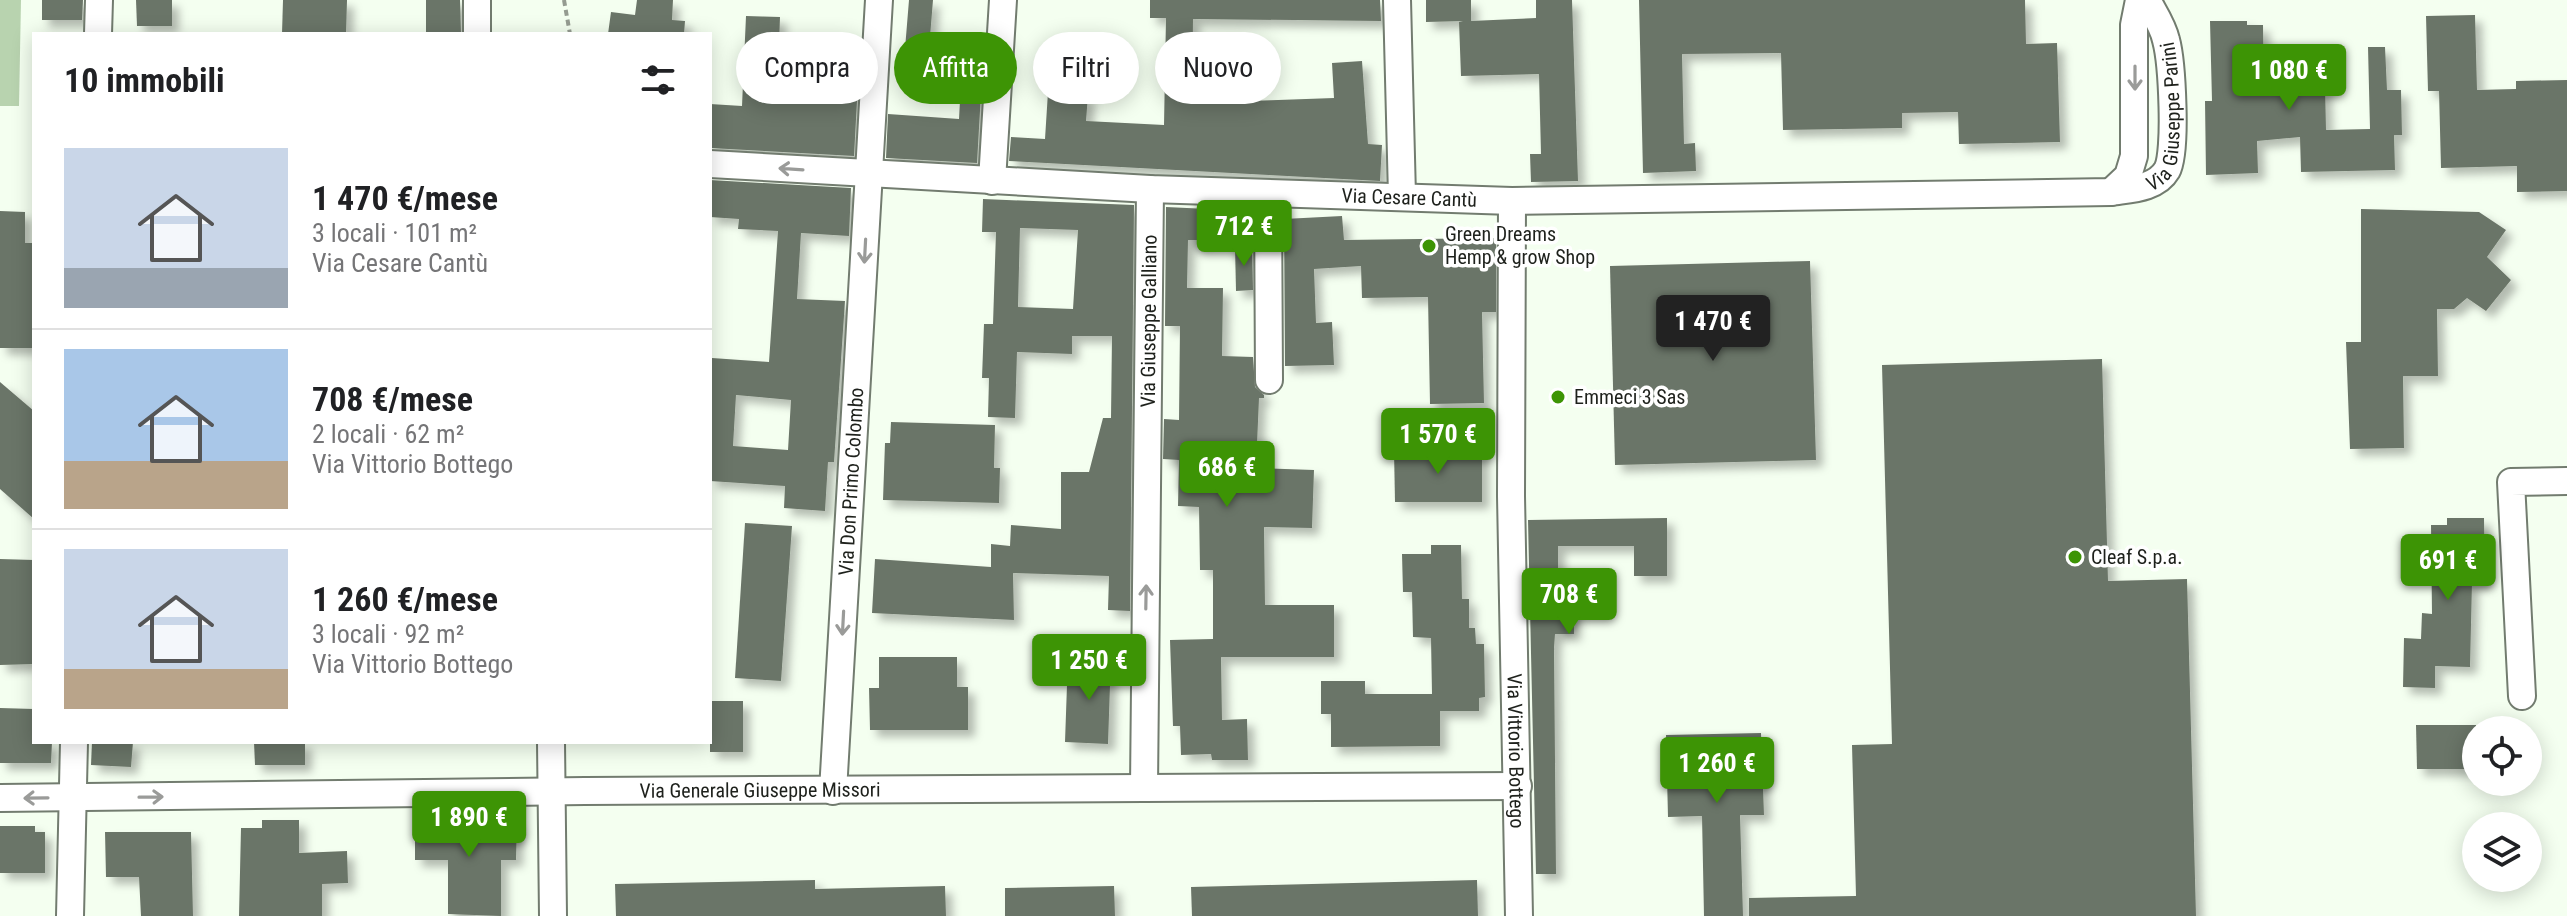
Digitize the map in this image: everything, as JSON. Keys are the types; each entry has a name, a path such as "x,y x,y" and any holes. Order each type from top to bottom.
{"street":[{"path":"98,32 99,0"},
{"path":"477,0 477,32"},
{"name":"Via Don Primo Colombo","path":"833,791 879,0"},
{"path":"992,181 1003,0"},
{"path":"1397,0 1402,196"},
{"name":"Via Giuseppe Parini","path":"2111,192 2128,176 2134,156 2134,25 2139,0"},
{"name":"Via Giuseppe Parini","path":"2111,192 2151,185 2166,171 2171,154 2171,76 2166,38 2147,0"},
{"name":"Via Cesare Cantù","path":"712,164 1150,189 1512,201 2111,192"},
{"name":"Via Giuseppe Galliano","path":"1144,787 1150,189"},
{"path":"1268,194 1269,380"},
{"name":"Via Vittorio Bottego","path":"1512,201 1511,496 1519,916"},
{"path":"2522,696 2511,482 2567,481"},
{"path":"70,916 74,744"},
{"path":"551,744 553,916"},
{"name":"Via Generale Giuseppe Missori","path":"0,798 1518,786"}],"path":[{"path":"564,0 570,32"}],"green space":[{"path":"0,0 21,0 19,106 0,106"}],"building":[{"path":"42,0 83,0 82,20 42,20"},
{"path":"136,0 172,0 172,26 137,26"},
{"path":"283,0 347,0 346,32 282,32"},
{"path":"426,0 460,0 461,32 426,32"},
{"path":"637,0 673,0 672,20 685,21 684,32 608,32 611,12 635,15"},
{"path":"909,0 933,0 930,32 906,32"},
{"path":"1150,0 1380,0 1381,21 1193,19 1193,32 1166,32 1166,18 1150,18"},
{"path":"1426,0 1471,0 1471,21 1536,18 1536,0 1572,0 1578,181 1531,182 1530,154 1541,154 1539,74 1461,76 1459,22 1463,21 1426,22"},
{"path":"1639,0 2025,0 2026,44 2057,43 2060,142 1959,144 1958,112 1902,113 1902,128 1783,130 1781,53 1682,54 1684,144 1695,143 1696,171 1643,173"},
{"path":"2475,15 2477,90 2516,89 2516,81 2567,80 2567,191 2517,192 2517,166 2441,168 2439,91 2428,91 2426,16"},
{"path":"746,16 780,17 779,32 745,32"},
{"path":"2210,21 2247,21 2247,25 2263,25 2264,93 2305,92 2305,85 2325,85 2326,130 2370,129 2368,47 2385,47 2387,90 2401,90 2402,135 2394,135 2395,170 2301,172 2300,137 2257,141 2258,173 2206,175 2205,101 2212,101"},
{"path":"1362,61 1368,144 1382,145 1380,181 1009,161 1011,137 1045,139 1047,104 1087,104 1086,121 1164,125 1164,104 1281,104 1281,100 1334,98 1332,63"},
{"path":"712,104 857,104 854,156 712,148"},
{"path":"960,104 980,104 977,163 886,158 888,114 959,119"},
{"path":"712,180 851,188 849,236 801,233 797,299 845,301 834,462 828,462 825,511 784,508 785,486 712,481 712,358 769,362 778,231 738,229 739,219 712,217","holes":["736,395 791,400 788,450 733,446"]},
{"path":"983,199 1134,205 1130,611 1108,610 1109,576 1013,573 1014,620 872,613 875,559 991,567 991,544 1010,546 1011,525 1061,529 1061,472 1089,472 1103,418 1111,418 1112,336 1072,336 1072,354 1017,352 1015,418 988,417 989,378 982,378 984,324 993,324 996,232 982,232","holes":["1020,228 1078,230 1073,309 1018,307"]},
{"path":"1166,207 1208,209 1207,240 1188,240 1187,288 1223,288 1222,356 1253,357 1255,387 1264,395 1264,398 1259,398 1256,468 1314,470 1312,528 1264,527 1265,605 1334,605 1334,657 1221,657 1222,720 1247,719 1248,760 1212,760 1211,754 1181,755 1180,726 1173,726 1170,640 1213,639 1213,570 1200,570 1199,507 1178,506 1179,460 1163,459 1164,419 1179,420 1180,326 1165,326"},
{"path":"2361,209 2479,212 2506,230 2487,257 2511,280 2486,311 2467,298 2454,309 2437,309 2438,376 2403,376 2404,448 2350,449 2346,342 2361,342"},
{"path":"0,211 25,212 25,243 32,243 32,348 0,348"},
{"path":"1342,216 1344,240 1496,238 1496,312 1482,312 1484,403 1430,404 1428,297 1362,298 1361,266 1314,269 1316,323 1332,322 1334,365 1285,366 1284,219"},
{"path":"1252,245 1253,290 1236,291 1235,246"},
{"path":"1810,261 1816,460 1615,465 1610,266"},
{"path":"2102,359 2108,581 2187,579 2196,916 1749,916 1749,898 1856,896 1852,745 1892,744 1882,365"},
{"path":"0,382 32,409 32,517 0,489"},
{"path":"891,422 995,425 994,468 1000,468 999,503 883,500 885,443 890,443"},
{"path":"1394,450 1482,450 1482,502 1395,502"},
{"path":"1667,518 1667,576 1634,576 1634,546 1558,546 1558,588 1567,588 1567,609 1574,609 1574,634 1555,634 1556,874 1536,874 1528,520"},
{"path":"2447,518 2484,518 2485,583 2472,583 2470,667 2435,666 2435,688 2403,687 2404,638 2421,639 2422,613 2432,614 2431,525 2447,525"},
{"path":"745,523 792,526 781,681 735,678"},
{"path":"1431,545 1461,545 1462,599 1469,599 1469,628 1475,628 1476,644 1484,644 1485,697 1479,698 1479,711 1440,711 1440,746 1331,747 1331,714 1321,714 1321,681 1365,681 1365,694 1432,694 1431,638 1413,637 1412,592 1403,592 1402,554 1431,554"},
{"path":"0,559 32,560 32,664 0,665"},
{"path":"1078,656 1111,656 1108,744 1065,742 1067,685 1077,686"},
{"path":"879,657 957,657 957,687 968,687 968,730 870,730 869,688 879,688"},
{"path":"712,701 743,701 743,752 710,752"},
{"path":"0,708 32,709 32,744 52,744 51,763 0,763"},
{"path":"2416,725 2462,725 2462,769 2417,769"},
{"path":"1761,733 1764,815 1740,815 1743,916 1704,916 1702,816 1668,817 1666,735"},
{"path":"92,744 133,744 131,767 91,765"},
{"path":"254,744 305,744 305,765 255,765"},
{"path":"415,817 475,817 475,822 517,822 516,860 501,860 501,916 448,914 448,860 415,860"},
{"path":"262,820 299,820 299,853 347,851 348,883 322,884 322,916 239,916 241,828 262,828"},
{"path":"0,826 35,826 35,832 45,832 45,873 0,873"},
{"path":"105,832 191,832 193,916 141,916 139,877 106,877"},
{"path":"815,880 815,889 945,886 946,916 616,916 615,884"},
{"path":"1477,880 1478,916 1192,916 1191,887"},
{"path":"1114,886 1115,916 1005,916 1005,888"}],"place":[{"name":"Green Dreams Hemp & grow Shop","path":"1429,246"},
{"name":"Emmeci 3 Sas","path":"1558,397"},
{"name":"Cleaf S.p.a.","path":"2075,557"}]}
